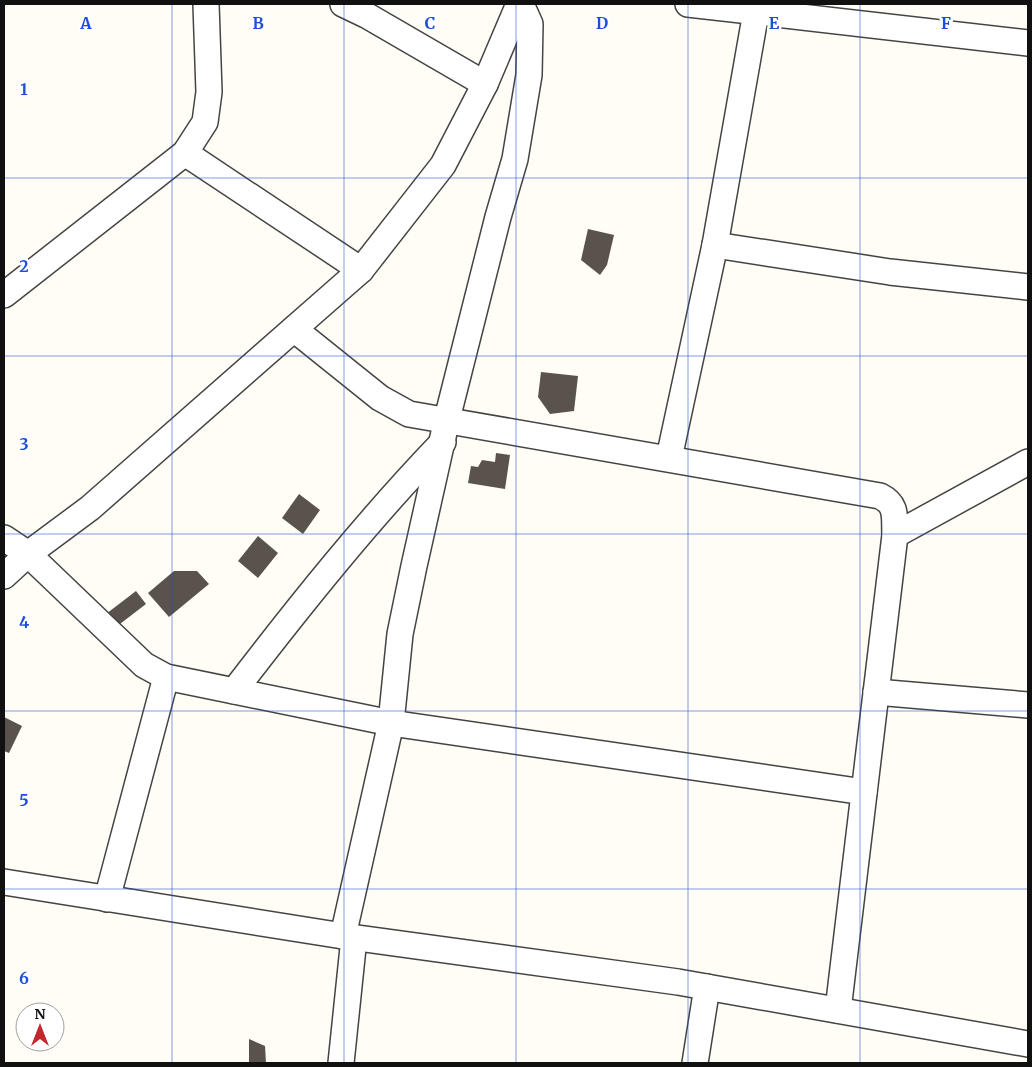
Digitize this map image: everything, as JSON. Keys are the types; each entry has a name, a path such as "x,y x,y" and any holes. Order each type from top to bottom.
{"street":[{"path":"4,295 186,153 205,122 209,92 206,4"},
{"path":"343,4 366,15 485,84"},
{"path":"4,576 28,554 90,508 361,270 443,165 485,84 520,4"},
{"path":"341,1063 348,937 391,723 400,634 445,430 498,217 515,158 529,75 530,24 520,4"},
{"path":"688,4 1028,43"},
{"path":"668,458 715,245 756,12"},
{"path":"186,153 361,270"},
{"path":"715,245 890,272 1028,287"},
{"path":"294,329 380,398 409,414 445,430 668,458 880,496 890,501 894,510 895,535 838,1010"},
{"path":"234,691 278,634 445,430"},
{"path":"895,535 1028,462"},
{"path":"4,538 28,554 144,665 166,677 391,723 864,792"},
{"path":"107,900 166,677"},
{"path":"876,692 1028,704"},
{"path":"4,882 107,900 348,937 707,987 1028,1044"},
{"path":"695,1063 707,987"}],"building":[{"path":"588,229 614,235 607,265 600,275 581,260"},
{"path":"541,372 578,376 574,411 550,414 538,397"},
{"path":"496,453 510,455 505,489 468,483 471,466 478,467 482,460 495,462"},
{"path":"299,494 320,510 303,534 282,518"},
{"path":"258,536 278,553 258,578 238,561"},
{"path":"174,571 197,571 209,584 169,617 148,593"},
{"path":"136,591 146,604 116,627 106,614"},
{"path":"4,717 22,726 9,753 4,751"},
{"path":"249,1039 265,1046 266,1063 249,1063"}]}
